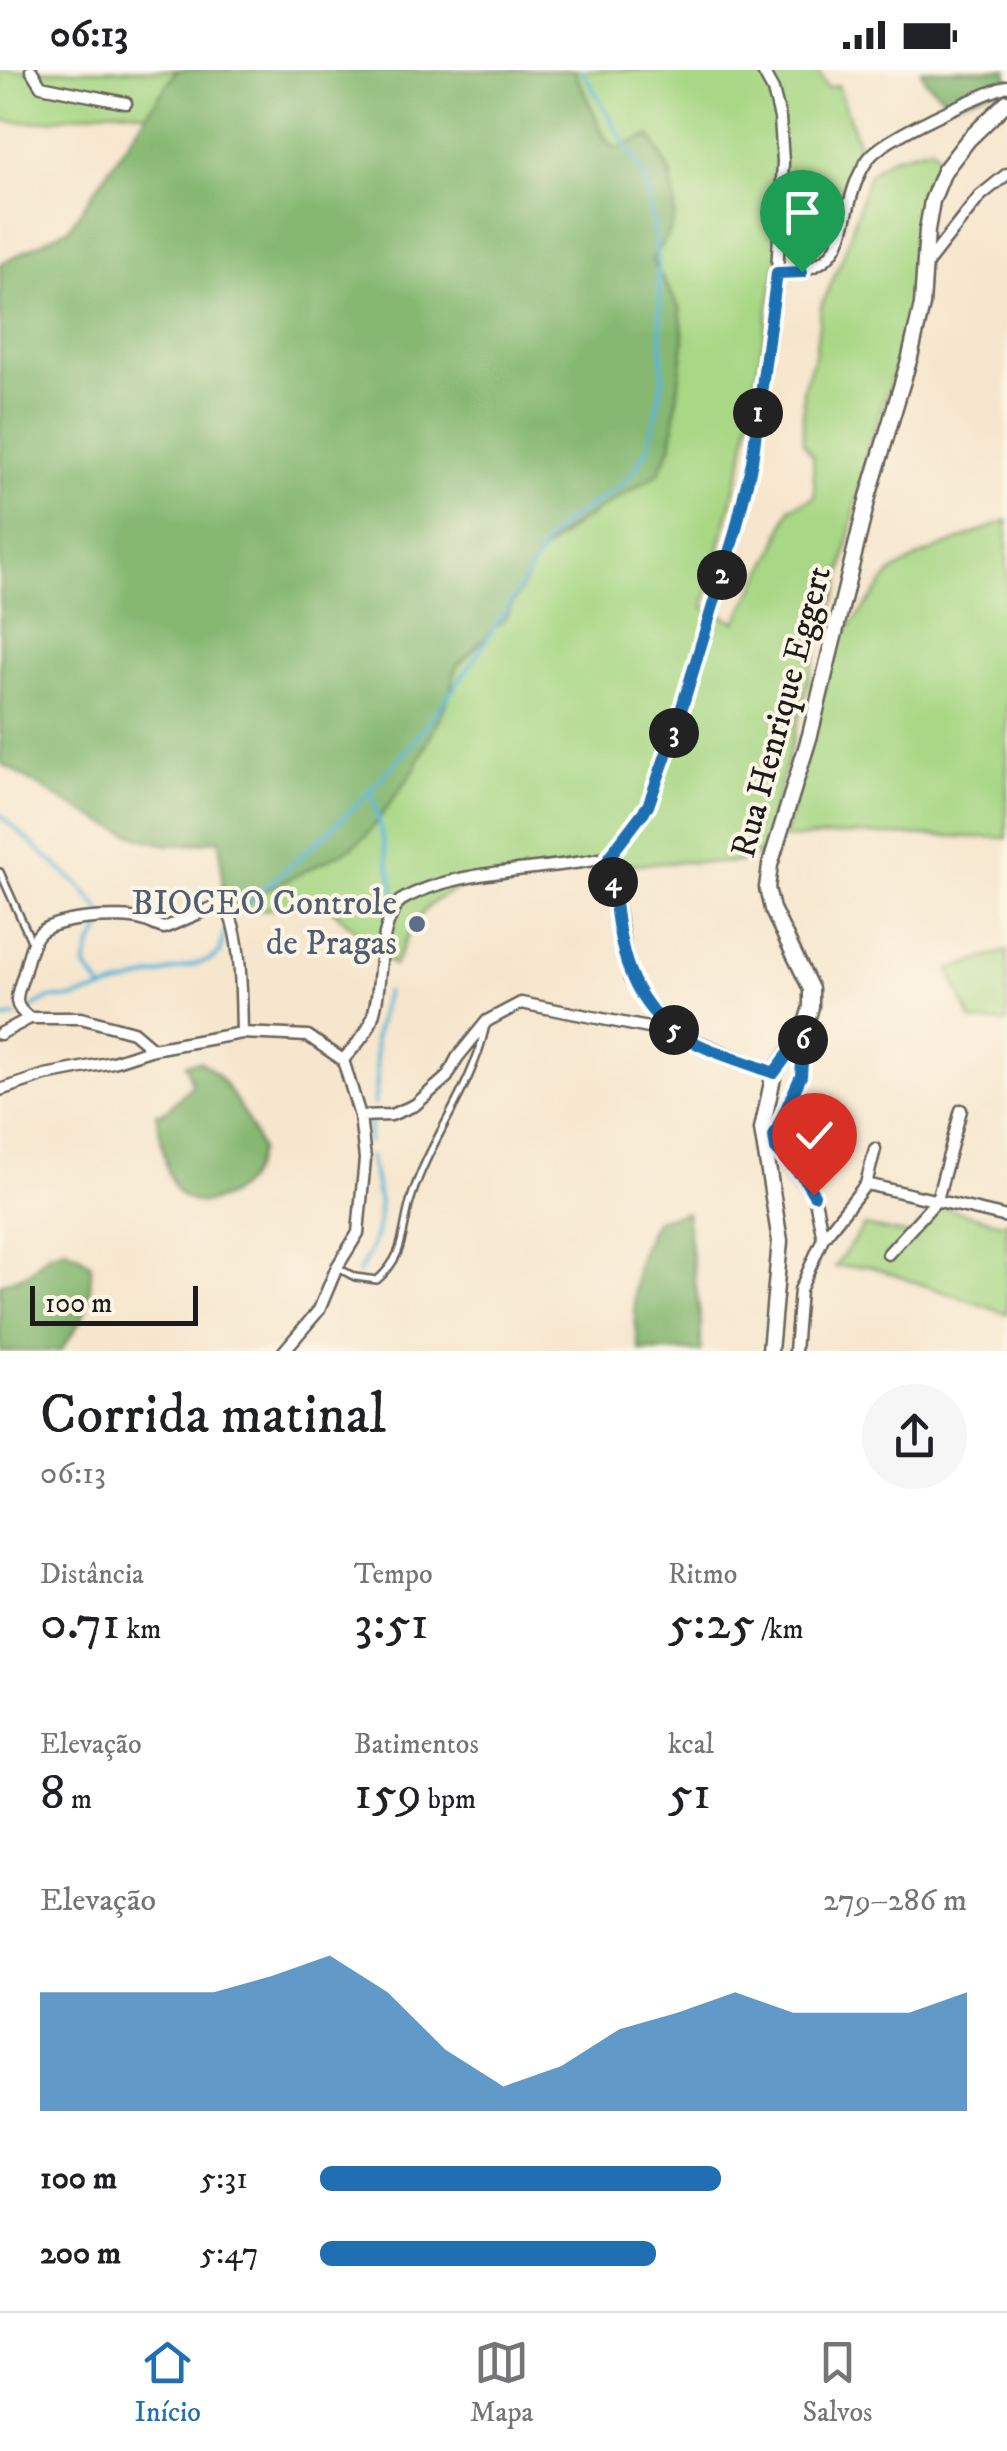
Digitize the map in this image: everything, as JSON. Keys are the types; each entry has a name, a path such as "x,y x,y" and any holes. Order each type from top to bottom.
{"street":[{"path":"32,70 41,86 126,103"},
{"path":"344,1060 370,1026 384,941 392,911 400,901 483,874 571,866 609,857 648,806 735,533 752,462 777,273 783,162 780,118 773,90 762,70"},
{"path":"777,273 802,272 820,266 833,253 870,156 963,105 1007,86"},
{"name":"Rua Henrique Eggert","path":"804,1033 811,1007 810,988 772,910 767,888 770,865 810,735 868,497 910,357 922,305 932,201 944,171 990,118 1007,105"},
{"path":"925,266 980,196 1007,174"},
{"path":"609,857 630,979 646,1002 679,1034"},
{"path":"30,1018 20,1012 16,1000 38,934 56,923 141,919 164,928 221,904 230,912 238,952 242,1033"},
{"path":"360,1116 391,1115 416,1106 447,1078 457,1058 487,1021 521,1003 679,1034 774,1073"},
{"path":"0,1034 30,1018 82,1018 132,1032 153,1049"},
{"path":"0,1090 44,1075 113,1062 153,1049 242,1033 308,1036 344,1060 360,1116 365,1158 358,1233 319,1310 284,1351"},
{"path":"770,1351 780,1241 762,1129 774,1073 804,1033"},
{"path":"804,1033 801,1076 774,1136 776,1149 804,1178 814,1195 823,1238"},
{"path":"888,1254 937,1200 961,1110"},
{"path":"794,1351 800,1290 823,1238 866,1184 875,1150"},
{"path":"866,1184 1007,1217"}],"lane":[{"path":"0,872 33,946"},
{"path":"337,1268 366,1281 377,1280 401,1250 409,1206 425,1158 459,1098 480,1051 487,1021"}],"green space":[{"path":"0,70 177,70 149,114 116,110 14,122 0,119"},
{"path":"177,70 574,70 606,140 615,148 650,136 667,169 675,209 667,237 652,260 680,309 684,341 671,447 658,474 564,531 540,554 505,618 457,666 448,699 414,770 367,835 351,848 259,894 240,912 224,914 220,839 174,845 139,837 77,809 0,763 0,264 69,228"},
{"path":"574,70 817,70 827,88 838,85 861,152 840,195 826,238 781,235 743,459 704,607 736,622 774,551 790,508 815,497 813,456 803,442 803,388 815,355 821,307 844,254 869,174 890,158 931,147 941,159 925,185 917,211 911,325 869,444 838,591 821,635 763,851 734,862 589,867 483,881 455,890 427,908 410,931 394,966 325,903 240,912 259,894 351,848 367,835 414,770 448,699 457,666 505,618 540,554 671,447 684,341 680,309 652,260 669,234 672,175 650,136 615,149 606,140"},
{"path":"921,70 1007,70 1007,85 951,104 925,80"},
{"path":"1007,520 1007,838 853,834 784,839 836,644 891,573 920,556"},
{"path":"1007,951 1007,1023 972,1021 949,970"},
{"path":"199,1061 227,1087 260,1149 252,1172 242,1185 223,1197 202,1202 182,1196 175,1188 156,1113 165,1112 192,1085 186,1064"},
{"path":"939,1206 1007,1222 1007,1314 869,1266 835,1267 864,1226 911,1235"},
{"path":"686,1212 701,1351 640,1351 635,1284 642,1251 656,1220"},
{"path":"65,1249 91,1265 88,1301 75,1330 60,1351 0,1351 0,1284 29,1273 48,1254"}],"waterway":[{"path":"244,906 381,779 459,681 549,539 559,527 622,485 649,446 663,380 658,262 649,197 643,174 582,70"},
{"path":"371,788 396,897"},
{"path":"0,815 83,889 104,915"},
{"path":"31,1008 50,998 74,998 210,960 220,953 224,932 231,923"},
{"path":"103,925 85,966 103,990"},
{"path":"374,1105 375,1038 386,992"},
{"path":"0,1020 15,1016"},
{"path":"368,1142 371,1120"},
{"path":"358,1274 373,1243 379,1216 369,1156"}],"place":[{"name":"BIOCEO Controle de Pragas","path":"417,924"}],"route":[{"path":"802,272 777,273 752,462 735,533 648,806 609,857 630,979 636,991 679,1034 774,1073 804,1033 801,1076 774,1136 776,1149 804,1178 814,1195"}]}
